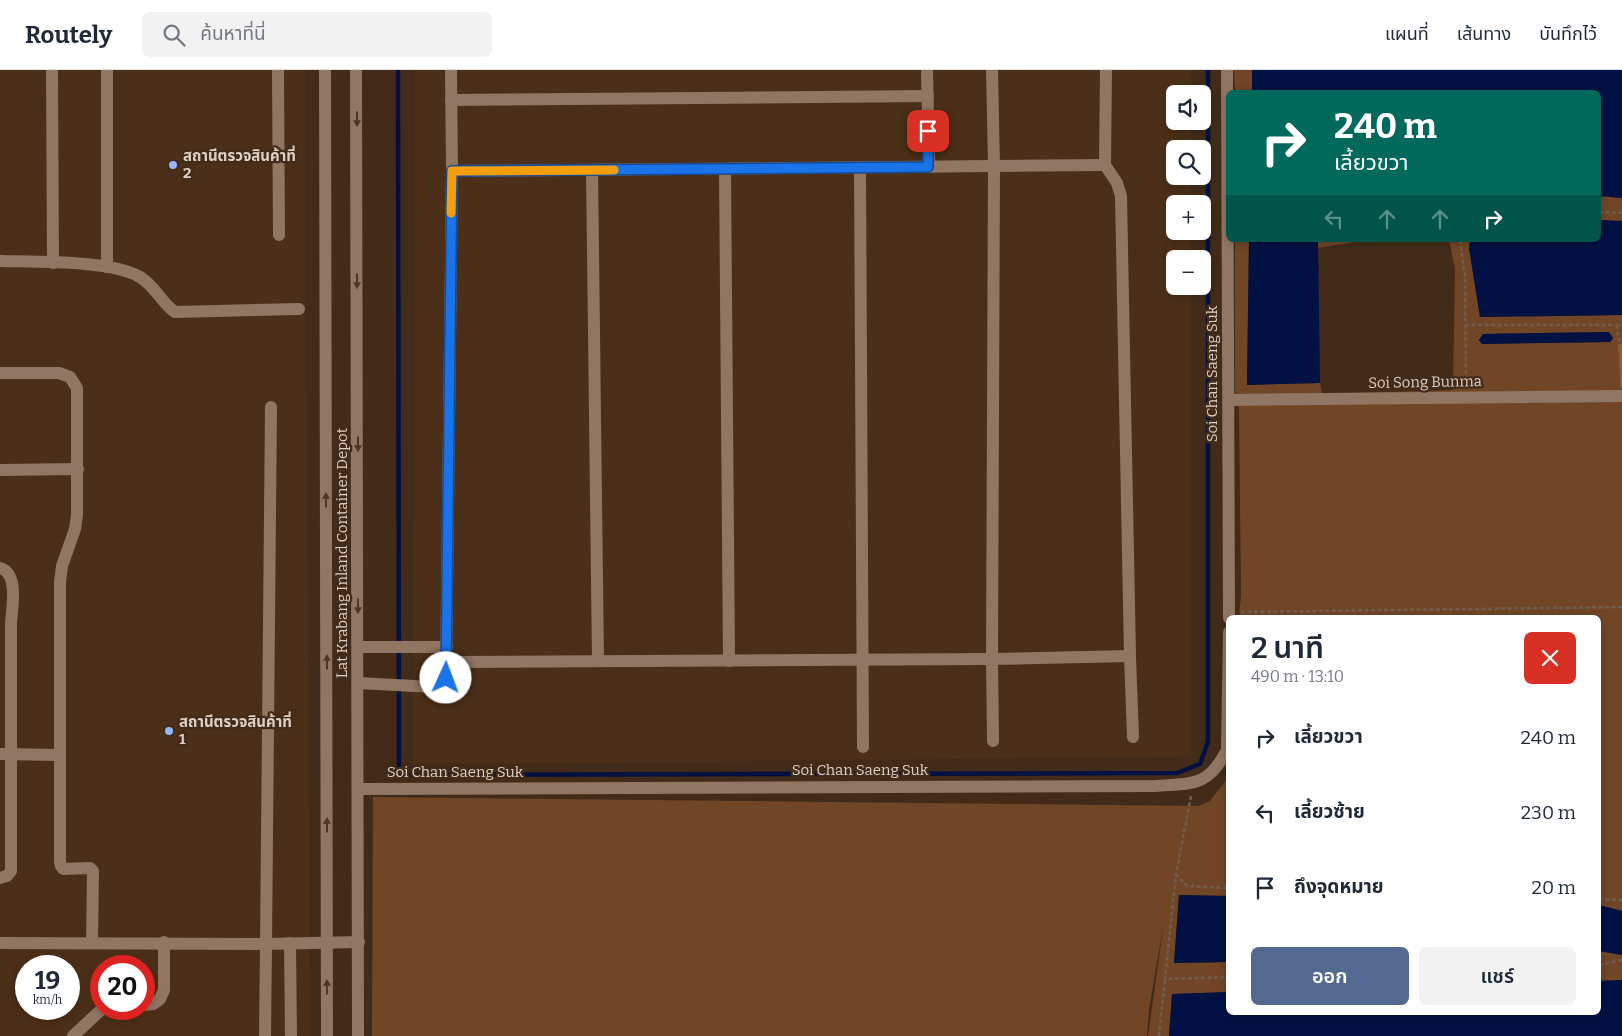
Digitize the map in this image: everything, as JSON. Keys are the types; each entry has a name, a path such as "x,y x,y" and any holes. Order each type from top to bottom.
{"street":[{"path":"52,70 53,263"},
{"path":"107,70 108,267"},
{"path":"278,70 279,235"},
{"name":"Lat Krabang Inland Container Depot","path":"325,70 327,1036"},
{"name":"Lat Krabang Inland Container Depot","path":"356,70 359,788 358,1036"},
{"path":"358,683 433,687 440,684 446,678 452,171 451,70"},
{"path":"928,70 928,167"},
{"path":"992,70 994,166 993,741"},
{"path":"1106,70 1105,166 1116,183 1121,196 1130,656 1134,737"},
{"name":"Soi Chan Saeng Suk","path":"1227,70 1227,90"},
{"path":"451,100 928,96"},
{"path":"452,171 1105,166"},
{"path":"860,168 864,747"},
{"path":"725,169 729,661"},
{"path":"592,170 598,661"},
{"name":"Soi Chan Saeng Suk","path":"1228,242 1229,615"},
{"path":"0,261 108,267 132,273 149,284 167,306 176,312 299,309"},
{"path":"0,373 54,372 63,374 70,377 75,384 77,392 78,469 75,530 62,566 60,582 60,866 63,869 90,868 93,871 92,943"},
{"name":"Soi Song Bunma","path":"1229,400 1622,396"},
{"path":"264,1036 271,407"},
{"path":"0,470 78,469"},
{"path":"0,568 5,569 10,576 13,587 6,623 6,820 11,871 7,876 0,878"},
{"path":"358,647 447,647"},
{"path":"447,662 992,659 1130,656"},
{"path":"1195,783 1206,778 1219,765 1226,752"},
{"path":"6,754 60,755"},
{"name":"Soi Chan Saeng Suk","path":"359,788 1156,786 1195,783"},
{"path":"0,943 164,942 266,944 359,942"},
{"path":"155,1003 164,990 164,942"},
{"path":"290,943 291,1036"},
{"path":"73,1036 90,1020"}],"path":[{"path":"1601,212 1622,213"},
{"path":"1460,242 1465,276 1466,398"},
{"path":"1465,325 1622,325"},
{"path":"1617,325 1618,338 1622,344"},
{"path":"1229,615 1622,606"},
{"path":"1159,1036 1176,874 1195,783"},
{"path":"1176,874 1187,886 1226,888"},
{"path":"1601,899 1622,900"},
{"path":"1601,964 1622,960"},
{"path":"1165,979 1226,976"}],"shaded area":[{"path":"0,70 305,70 310,1036 0,1036"},
{"path":"414,70 1191,70 1191,85 1166,85 1166,130 1191,130 1191,140 1166,140 1166,185 1191,185 1191,195 1166,195 1166,240 1191,240 1191,250 1166,250 1166,295 1191,295 1191,757 413,764"},
{"path":"1234,70 1252,70 1252,90 1235,90"},
{"path":"1252,70 1622,70 1622,198 1601,196 1601,90 1252,90"},
{"path":"1601,196 1622,198 1622,221 1601,220"},
{"path":"1601,220 1622,221 1622,315 1480,317 1469,248 1470,242 1601,242"},
{"path":"1235,242 1249,242 1247,385 1320,383 1322,394 1453,390 1455,269 1449,242 1470,242 1469,248 1480,317 1622,315 1622,344 1618,344 1620,386 1622,387 1622,911 1601,906 1601,615 1239,615 1241,595 1239,410 1235,391","holes":["1608,332 1613,338 1610,342 1482,344 1479,340 1483,334"]},
{"path":"1249,242 1318,242 1320,383 1247,385"},
{"path":"1318,242 1356,242 1317,248"},
{"path":"1609,332 1613,338 1610,342 1482,344 1479,340 1483,334"},
{"path":"1618,344 1622,344 1622,387 1620,387"},
{"path":"1226,780 1226,896 1179,895 1174,963 1226,962 1226,992 1172,994 1169,1036 1148,1036 1164,922 1149,1009 1147,1036 372,1036 373,797 1198,806 1210,801"},
{"path":"1179,895 1226,896 1226,962 1174,963"},
{"path":"1601,906 1622,911 1622,955 1601,951"},
{"path":"1601,951 1622,955 1622,980 1601,981"},
{"path":"1622,980 1622,1036 1169,1036 1172,994 1226,992 1226,1015 1601,1015 1601,981"}],"waterway":[{"path":"398,70 399,775 1177,773 1200,764 1208,742 1208,70"}],"slow traffic":[{"path":"451,213 452,171 614,170"}],"place":[{"name":"สถานีตรวจสินค้าที่ 2","path":"173,165"},
{"name":"สถานีตรวจสินค้าที่ 1","path":"169,731"}],"route":[{"path":"446,678 452,171 928,167 928,131"}]}
